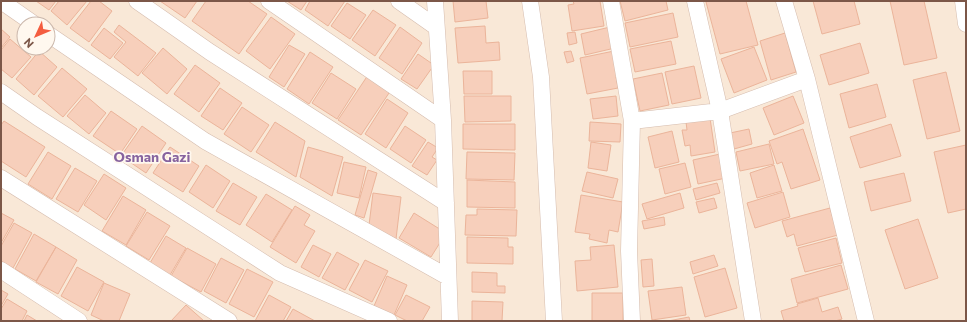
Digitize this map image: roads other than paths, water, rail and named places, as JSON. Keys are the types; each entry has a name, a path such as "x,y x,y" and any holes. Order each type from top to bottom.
{"street":[{"path":"1,1 23,16"},
{"path":"137,1 210,52 446,203"},
{"path":"269,1 443,120"},
{"path":"399,1 436,27"},
{"path":"435,1 443,120 450,321"},
{"path":"530,1 541,77 554,321"},
{"path":"611,1 632,121 629,251 632,321"},
{"path":"695,1 720,111 753,321"},
{"path":"784,1 807,79 866,321"},
{"path":"963,1 966,24"},
{"path":"56,39 205,141 448,277"},
{"path":"632,121 720,111 807,79"},
{"path":"1,92 36,117 280,273 389,321"},
{"path":"1,178 229,321"},
{"path":"1,270 79,321"}],"district":[{"name":"Osman Gazi","path":"152,156"}]}
